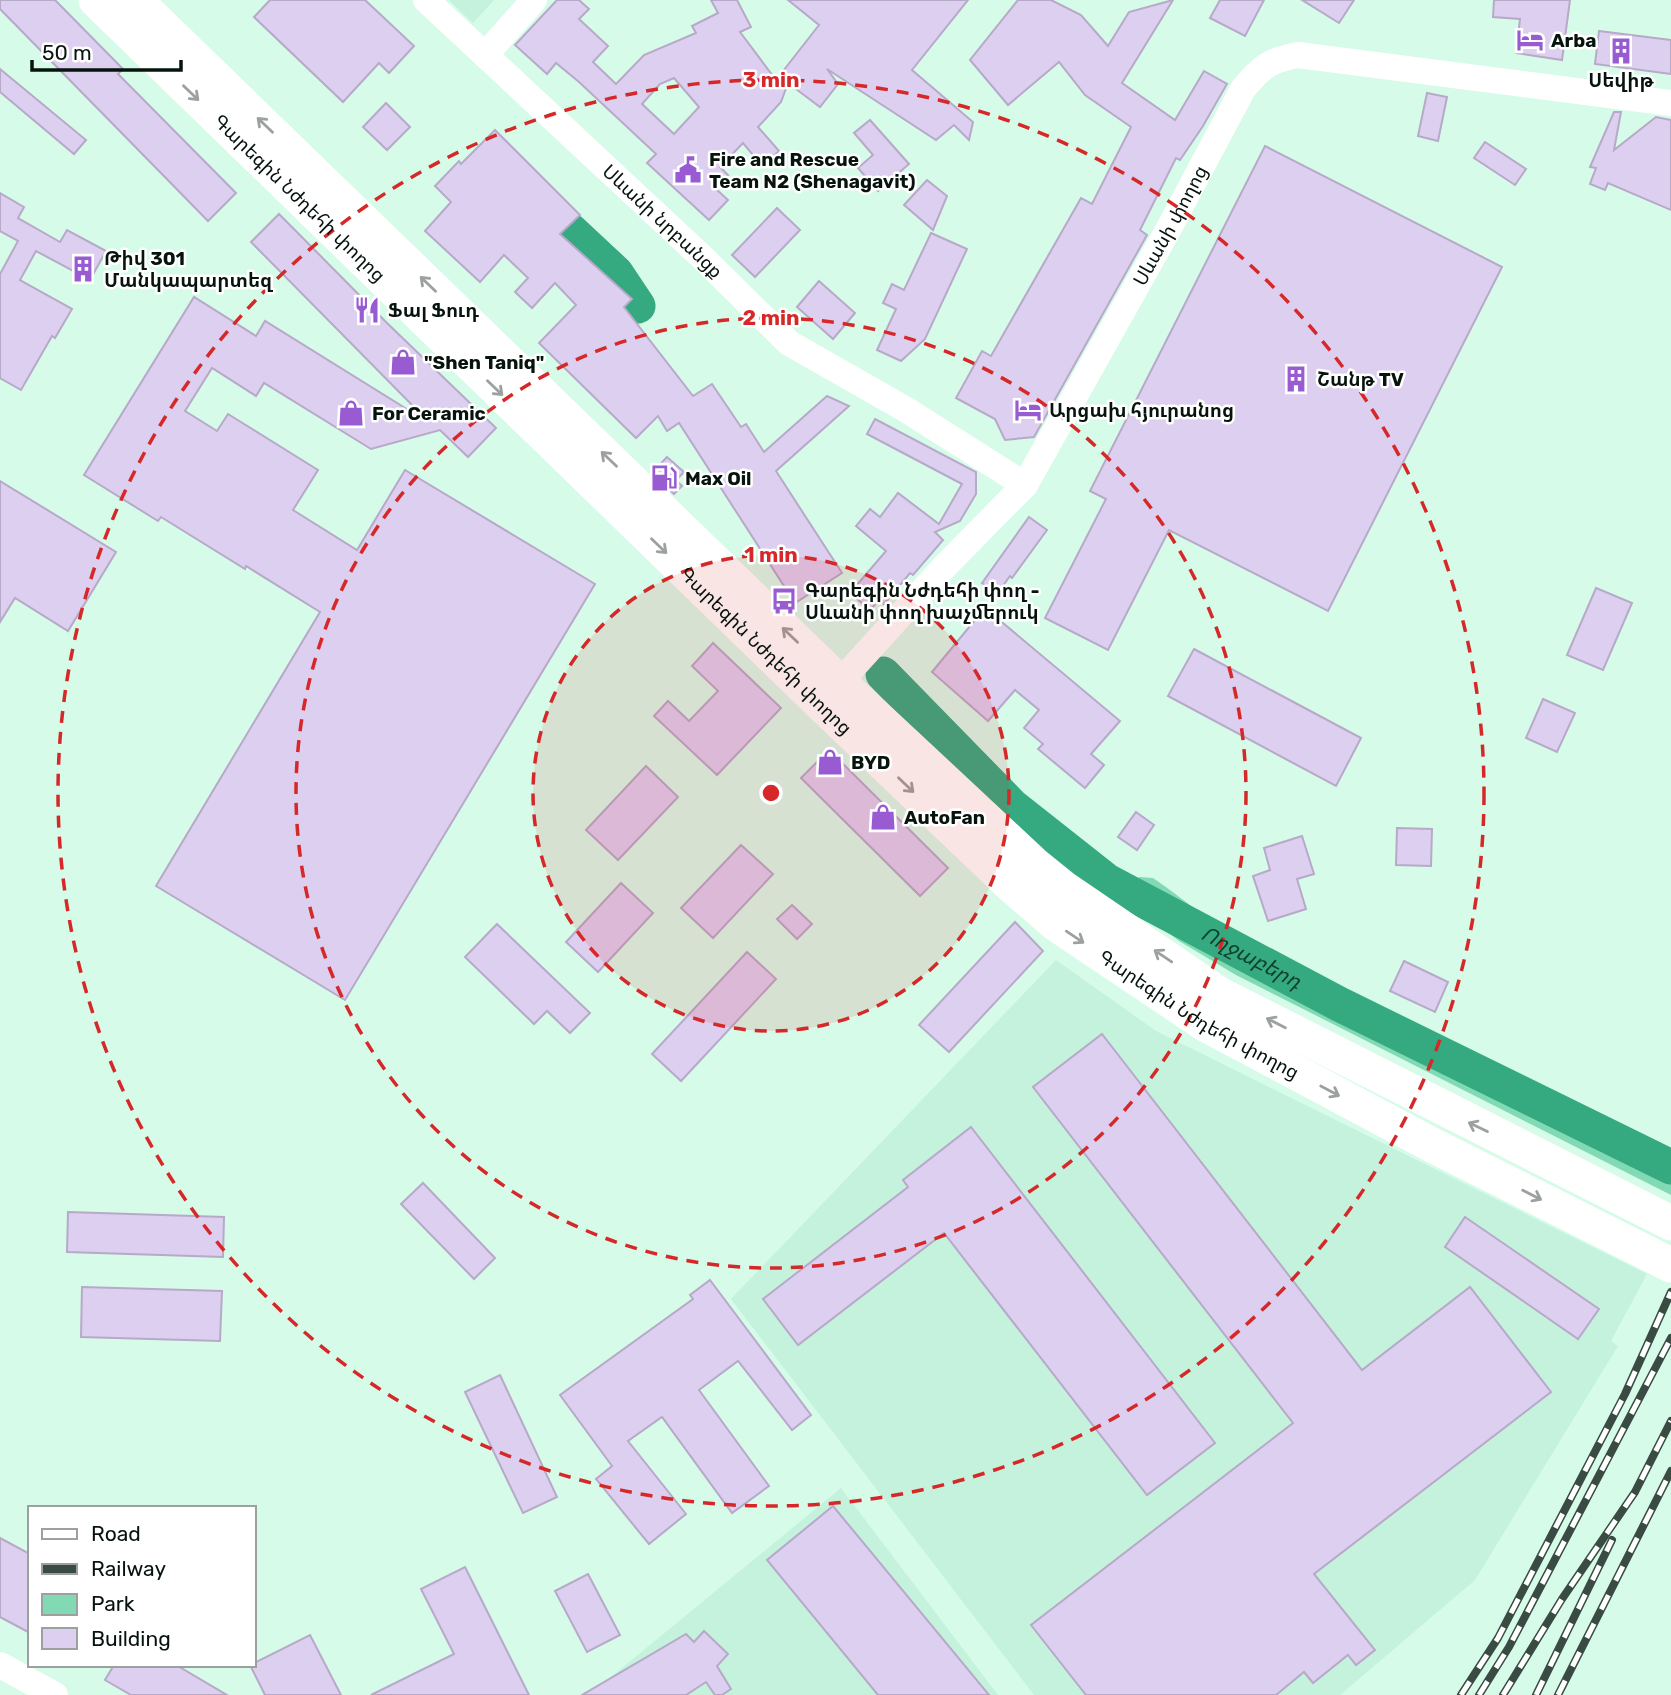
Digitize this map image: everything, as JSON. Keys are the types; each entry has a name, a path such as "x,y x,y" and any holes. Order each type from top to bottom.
{"main road":[{"name":"Գարեգին Նժդեհի փողոց","path":"96,0 830,693 1212,1009 1432,1145 1671,1265"},
{"name":"Գարեգին Նժդեհի փողոց","path":"135,0 830,693"},
{"name":"Գարեգին Նժդեհի փողոց","path":"1212,1009 1671,1223"}],"street":[{"name":"Սևանի նրբանցք","path":"426,0 703,258 789,343 905,409 1025,485"},
{"path":"485,55 534,0"},
{"name":"Սևանի փողոց","path":"830,693 945,566 1025,485 1162,242 1242,89 1259,69 1277,59 1298,55 1671,103"},
{"path":"0,1665 55,1695"}],"shaded area":[{"path":"449,0 494,0 473,23"},
{"path":"1056,960 1156,1031 1647,1274 1611,1341 1618,1346 1475,1580 1340,1695 1034,1695 731,1299"},
{"path":"841,1488 998,1695 586,1695 594,1691"}],"green space":[{"path":"1140,877 1153,878 1227,934 1253,950 1305,972 1367,1009 1654,1154 1671,1168 1671,1195 1236,975 1179,941 1115,892 1125,883"}],"building":[{"path":"0,0 55,0 123,69 118,74 236,193 208,221 0,9"},
{"path":"270,0 365,0 414,46 389,73 379,63 343,102 254,17"},
{"path":"557,0 579,0 589,9 579,19 608,46 593,62 616,84 644,55 696,33 692,26 718,13 711,0 737,0 751,27 740,32 776,80 819,25 788,0 968,0 912,70 973,122 969,140 954,125 936,140 827,69 838,84 820,107 788,83 781,102 758,127 779,151 762,166 743,143 720,167 728,175 716,189 728,200 709,220 647,163 656,154 579,82 556,63 547,74 515,45","holes":["674,78 699,107 674,134 642,104 660,84"]},
{"path":"1018,0 1051,0 1081,15 1108,46 1129,12 1173,0 1122,83 1175,120 1204,71 1227,84 1180,160 1176,158 1140,230 1147,235 1034,437 1005,440 995,419 956,398 982,351 991,356 1081,198 1092,204 1131,127 1085,95 1059,62 1008,105 970,60"},
{"path":"1220,0 1264,0 1245,36 1210,18"},
{"path":"1302,0 1354,0 1339,23"},
{"path":"1494,0 1570,0 1562,60 1516,53 1520,19 1493,17"},
{"name":"Սեվիթ","path":"1599,31 1671,40 1671,74 1595,64"},
{"path":"0,69 86,140 74,154 0,92"},
{"path":"1427,93 1447,97 1438,141 1418,136"},
{"path":"386,103 410,127 387,150 363,127"},
{"path":"1614,112 1621,112 1614,150 1656,117 1671,120 1671,210 1608,183 1605,190 1590,184 1596,168 1590,167"},
{"path":"870,120 909,164 878,191 858,168 873,155 854,133"},
{"path":"495,130 580,215 560,234 632,299 624,307 693,396 712,384 741,427 746,424 764,452 827,396 849,406 776,471 842,573 795,603 679,423 667,431 658,416 636,438 539,343 576,305 555,283 532,308 515,292 528,278 504,255 480,282 425,231 451,202 435,186"},
{"path":"1485,142 1526,169 1515,185 1474,158"},
{"name":"Շանթ TV","path":"1265,146 1502,267 1328,611 1169,530 1108,650 1045,618 1106,499 1090,491"},
{"path":"927,180 947,196 933,230 904,205"},
{"name":"Թիվ 301 Մանկապարտեզ","path":"0,193 24,207 18,218 60,242 67,230 106,251 90,280 36,251 20,280 72,309 55,338 52,336 21,390 0,378 0,274 18,241 0,231"},
{"path":"777,208 800,230 755,277 732,255"},
{"path":"279,214 496,428 468,457 440,430 371,449 264,383 256,396 212,368 185,411 217,431 228,414 318,470 293,510 357,550 405,470 595,584 345,1000 156,886 320,612 161,517 158,521 84,475 194,297 256,336 265,321 410,411 414,407 251,242"},
{"path":"931,233 967,249 925,339 901,361 877,350 896,309 883,303 892,284 904,290"},
{"path":"819,281 855,313 833,339 797,307"},
{"path":"875,419 976,472 976,494 960,521 935,532 943,540 913,575 910,573 884,604 879,600 870,610 850,593 886,551 856,526 870,509 880,517 898,493 939,524 962,484 867,434"},
{"name":"Max Oil","path":"667,457 684,472 676,480 682,486 674,494 652,473"},
{"path":"0,481 116,552 68,631 15,598 0,622"},
{"path":"1029,517 1047,530 997,594 982,583"},
{"path":"1596,588 1632,603 1603,670 1567,655"},
{"path":"985,608 1120,721 1091,754 1104,765 1085,788 1038,749 1043,744 1024,728 1039,710 1015,690 988,721 932,672"},
{"path":"713,643 781,708 717,775 654,716 668,701 689,721 718,691 692,666"},
{"path":"1194,649 1361,738 1336,786 1168,696"},
{"path":"1543,699 1575,713 1557,752 1526,738"},
{"path":"829,750 948,868 920,896 801,778"},
{"path":"646,766 678,797 618,860 586,830"},
{"path":"1136,812 1154,825 1137,850 1118,837"},
{"path":"1397,828 1432,829 1431,866 1396,865"},
{"path":"1302,836 1314,874 1297,879 1306,909 1268,921 1253,876 1270,870 1264,848"},
{"path":"741,845 773,874 713,938 681,908"},
{"path":"621,883 653,913 598,972 566,942"},
{"path":"792,905 812,924 797,939 777,919"},
{"path":"1015,922 1043,951 949,1052 919,1025"},
{"path":"497,924 590,1013 570,1033 547,1011 534,1024 465,957"},
{"path":"747,952 776,979 681,1081 652,1054"},
{"path":"1404,961 1448,982 1435,1012 1390,991"},
{"path":"1102,1034 1362,1370 1470,1287 1551,1392 1314,1574 1375,1650 1356,1665 1348,1655 1313,1683 1304,1672 1276,1695 1086,1695 1031,1625 1293,1423 1033,1087"},
{"path":"971,1127 1215,1443 1147,1495 944,1233 798,1345 763,1299 908,1187 903,1180"},
{"path":"423,1183 495,1258 474,1279 401,1204"},
{"path":"68,1212 224,1217 223,1257 67,1252"},
{"path":"1465,1217 1599,1309 1578,1339 1445,1247"},
{"path":"710,1280 811,1415 792,1430 738,1361 699,1390 769,1486 732,1513 662,1417 628,1441 686,1514 649,1544 596,1479 612,1466 560,1395 693,1299 690,1295"},
{"path":"82,1287 222,1291 220,1341 81,1337"},
{"path":"500,1375 557,1497 523,1513 465,1392"},
{"path":"833,1506 989,1695 878,1695 767,1560"},
{"path":"0,1538 28,1553 28,1632 0,1617"},
{"path":"465,1567 529,1695 371,1695 454,1654 421,1589"},
{"path":"588,1574 620,1635 587,1652 555,1591"},
{"path":"704,1631 728,1654 717,1666 731,1689 722,1695 715,1695 706,1682 686,1695 582,1695 686,1634 694,1642"},
{"path":"310,1635 341,1695 265,1695 251,1667 256,1667 256,1662"},
{"path":"113,1667 179,1667 227,1695 131,1695 105,1680"}],"waterway":[{"name":"Ողջաբերդ","path":"571,231 616,273 638,306"},
{"name":"Ողջաբերդ","path":"883,674 1012,806 1107,881 1339,1004 1671,1167"}],"railway":[{"path":"1461,1695 1498,1638 1625,1394 1671,1292"},
{"path":"1479,1695 1509,1647 1671,1338"},
{"path":"1503,1695 1562,1599 1635,1492 1671,1421"},
{"path":"1558,1695 1671,1471"},
{"path":"1536,1695 1612,1540"}],"place":[{"name":"Arba","path":"1530,40"},
{"name":"Սեվիթ","path":"1621,51"},
{"name":"Fire and Rescue Team N2 (Shenagavit)","path":"688,170"},
{"name":"Թիվ 301 Մանկապարտեզ","path":"83,269"},
{"name":"Ֆալ Ֆուդ","path":"367,310"},
{"name":"\"Shen Taniq\"","path":"403,362"},
{"name":"Շանթ TV","path":"1296,379"},
{"name":"Արցախ հյուրանոց","path":"1028,410"},
{"name":"For Ceramic","path":"351,413"},
{"name":"Max Oil","path":"664,478"},
{"name":"Գարեգին Նժդեհի փող - Սևանի փող խաչմերուկ","path":"784,601"},
{"name":"BYD","path":"830,762"},
{"name":"AutoFan","path":"883,817"}]}
